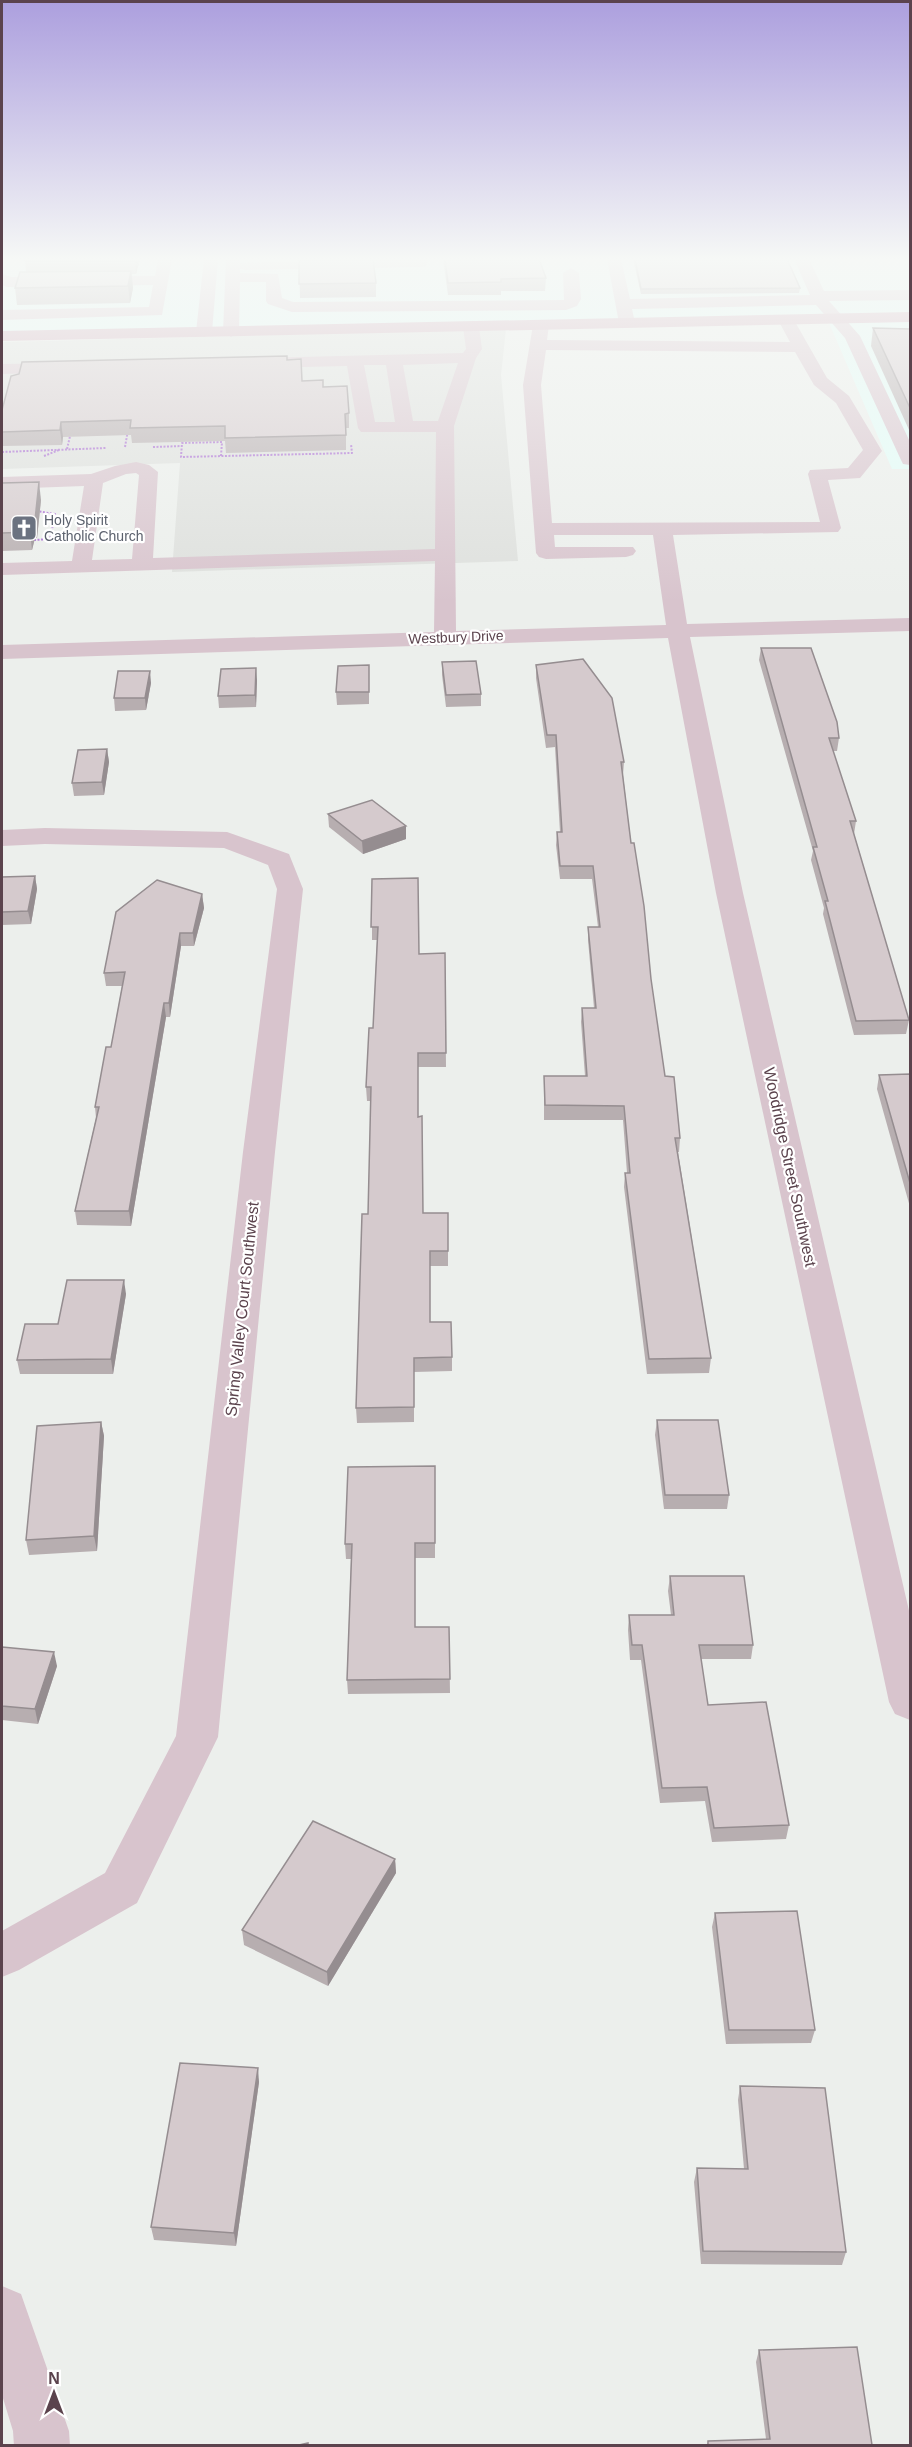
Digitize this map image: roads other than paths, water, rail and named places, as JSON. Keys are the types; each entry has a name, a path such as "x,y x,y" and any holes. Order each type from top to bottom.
{"street":[{"path":"357,373 367,428 445,426"},
{"path":"396,373 405,427"},
{"path":"445,638 445,426 463,373"},
{"path":"534,373 532,385 546,553 664,551"},
{"path":"543,529 831,528 817,474 853,474 873,451 843,400 820,381 815,373"},
{"path":"869,373 910,460"},
{"path":"2,483 94,480 130,468 145,469 149,472 142,564"},
{"path":"81,566 94,480"},
{"name":"Woodridge Street Southwest","path":"662,529 676,631 717,834 798,1209 910,1702"},
{"path":"2,569 446,555"},
{"name":"Westbury Drive","path":"2,652 910,624"},
{"name":"Spring Valley Court Southwest","path":"2,838 45,836 227,840 280,860 290,889 197,1737 121,1888 2,1954"},
{"path":"2,2313 41,2431 42,2445"}],"place":[{"name":"Holy Spirit Catholic Church","path":"24,528"}]}
